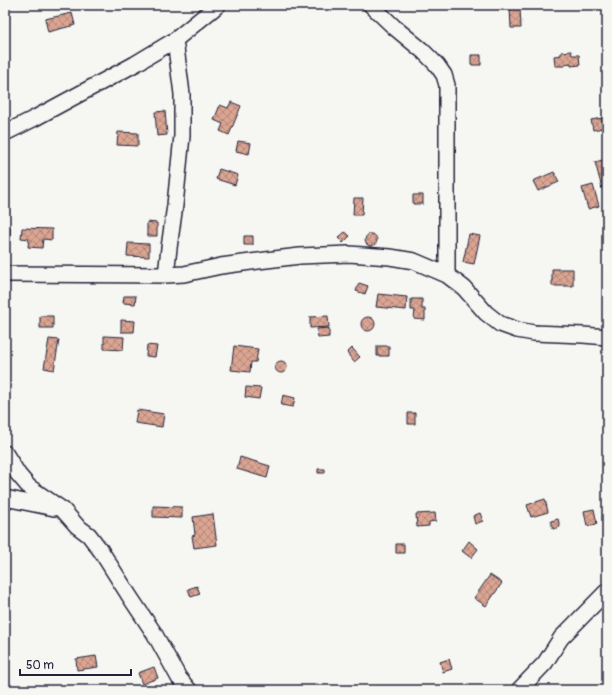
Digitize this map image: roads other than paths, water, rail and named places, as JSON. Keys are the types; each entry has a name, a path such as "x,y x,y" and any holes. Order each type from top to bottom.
{"street":[{"path":"5,133 135,64 175,40 218,5"},
{"path":"371,5 437,65 444,74 447,85 447,275"},
{"path":"166,276 182,136 182,94 175,40"},
{"path":"5,274 166,276 184,274 221,266 300,256 349,254 390,257 414,261 447,275 464,288 486,312 500,324 517,330 534,333 607,337"},
{"path":"5,454 18,474 29,487 63,510 77,526 89,535 101,550 154,633 179,678 189,690"},
{"path":"5,498 63,510"},
{"path":"519,690 545,663 561,638 607,590"}]}
